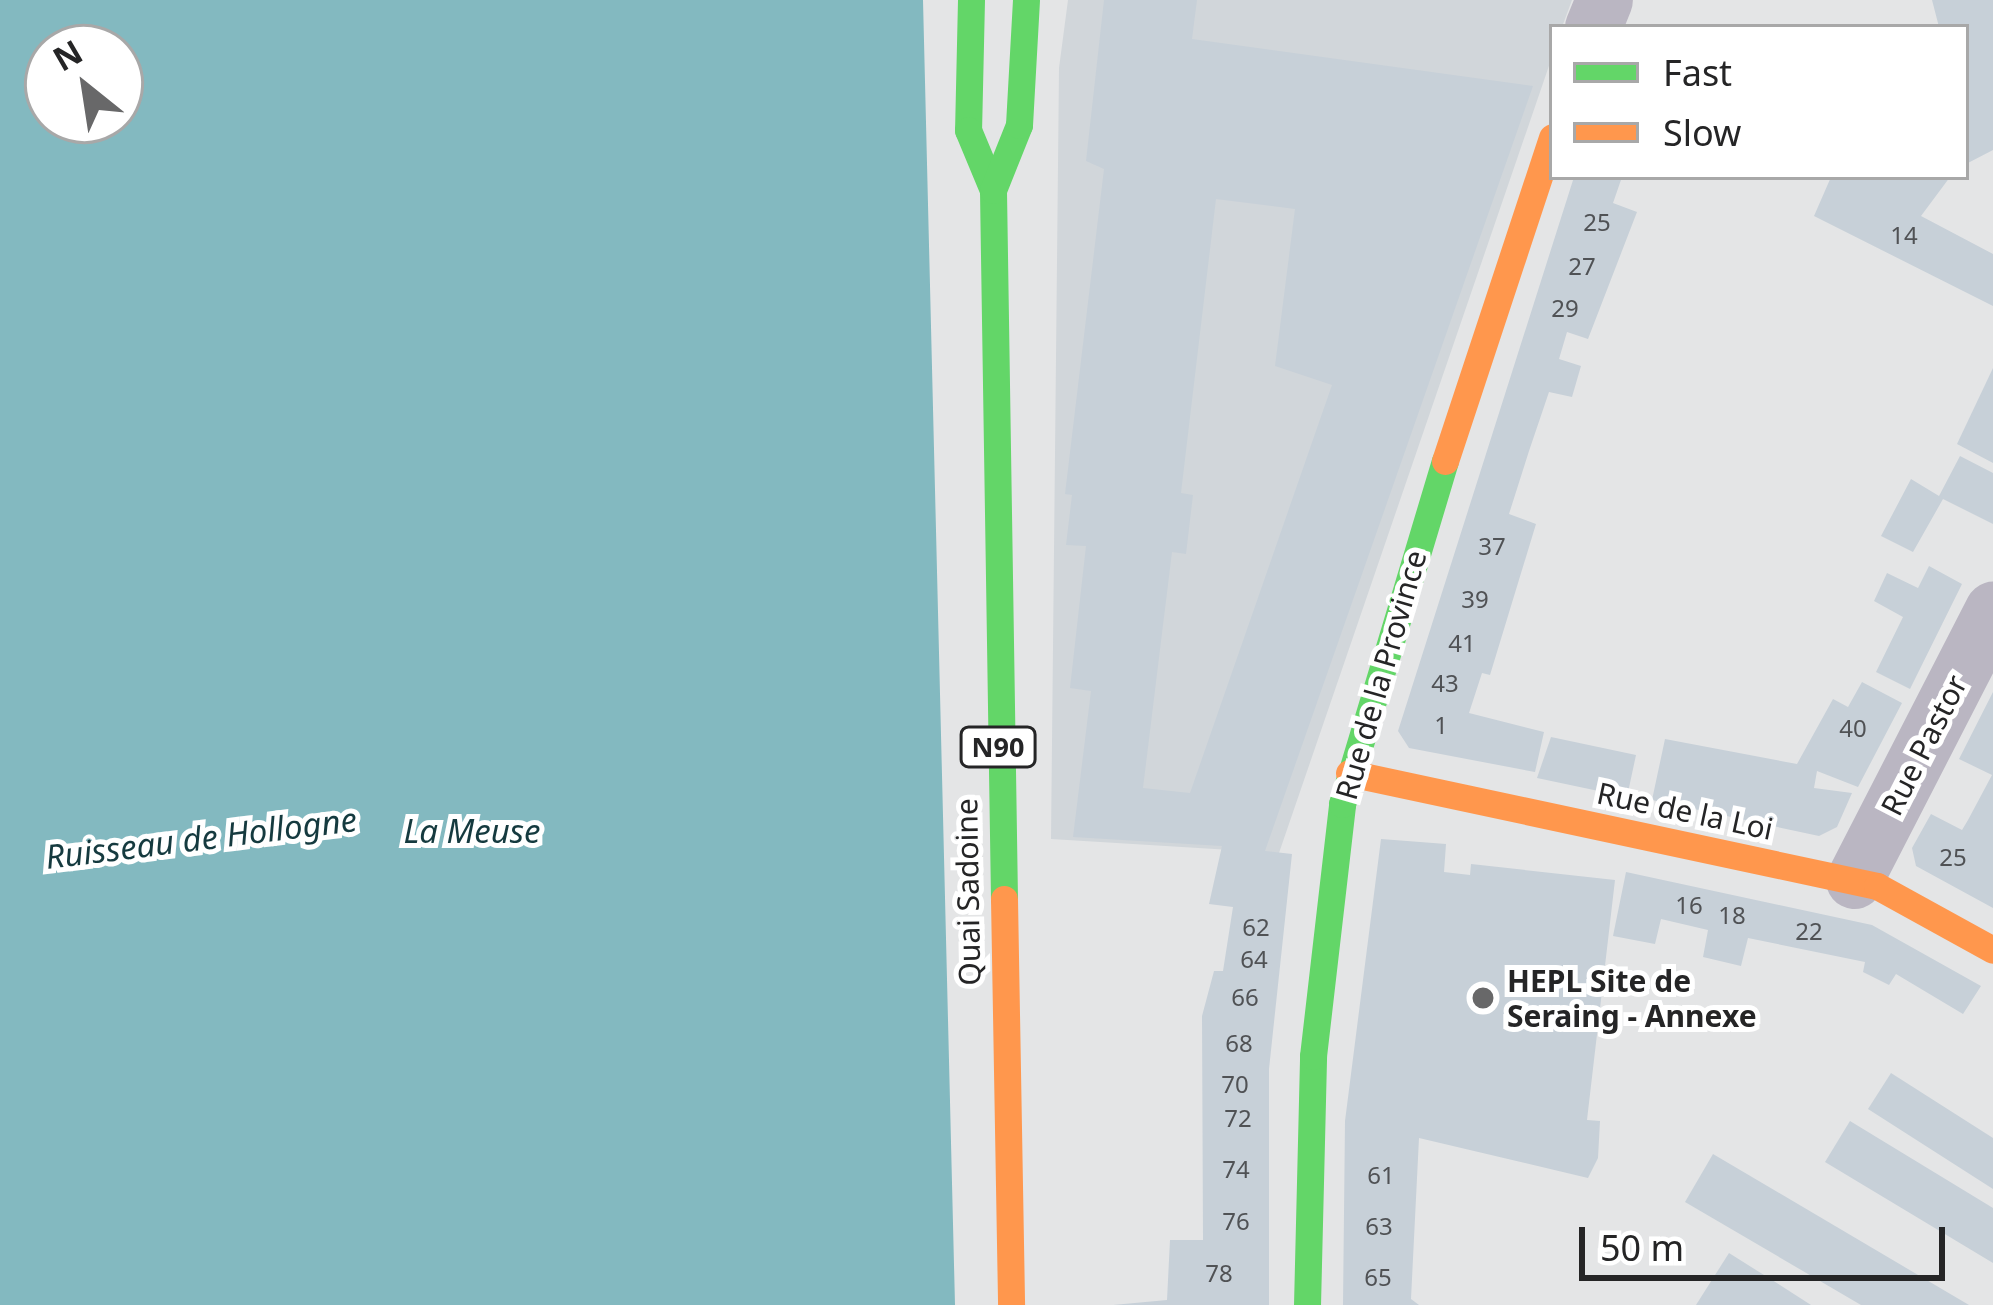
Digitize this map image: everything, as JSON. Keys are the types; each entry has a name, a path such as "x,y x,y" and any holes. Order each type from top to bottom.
{"street":[{"name":"Quai Sadoine","path":"970,0 968,130 993,190 1011,1305"},
{"name":"Quai Sadoine","path":"993,190 1018,125 1026,0"},
{"name":"Rue de la Province","path":"1307,1305 1313,1056 1349,773 1549,146"},
{"name":"Rue Pastor","path":"1854,880 1993,610"},
{"name":"Rue de la Loi","path":"1349,773 1854,880 1899,895 1993,950"}],"shaded area":[{"path":"1068,0 1572,0 1563,24 1549,24 1549,66 1279,853 1051,839 1059,68"}],"water":[{"name":"La Meuse","path":"0,0 923,0 955,1305 0,1305"}],"building":[{"path":"1104,0 1197,0 1192,39 1533,86 1265,851 1292,854 1269,1069 1269,1305 1113,1305 1167,1300 1170,1240 1203,1240 1202,1016 1214,971 1223,971 1233,907 1209,904 1222,846 1073,837 1091,691 1070,688 1086,546 1066,545 1072,495 1065,494 1104,169 1086,161","holes":["1216,199 1295,209 1275,366 1332,385 1190,793 1143,788 1172,552 1186,554 1193,495 1181,493"]},
{"path":"1932,0 1993,0 1993,150 1969,162 1969,24 1938,24"},
{"path":"1573,180 1621,180 1613,203 1637,212 1588,339 1567,332 1559,359 1581,366 1572,397 1549,392 1529,451 1509,514 1536,524 1490,675 1482,673 1469,713 1544,732 1535,772 1409,748 1398,731"},
{"path":"1830,180 1948,180 1921,216 1993,254 1993,306 1814,216"},
{"path":"1993,368 1993,463 1957,444"},
{"path":"1960,456 1993,473 1993,524 1943,499 1913,552 1881,536 1911,479 1939,496"},
{"path":"1929,566 1962,584 1910,689 1876,672 1903,617 1874,601 1887,573 1918,588"},
{"path":"1862,682 1902,703 1858,787 1817,771 1814,788 1852,793 1837,827 1819,836 1652,800 1665,739 1797,764 1833,699 1848,707"},
{"path":"1993,692 1993,908 1916,866 1912,848 1931,814 1962,830 1992,775 1959,759"},
{"path":"1551,737 1636,755 1627,797 1537,778"},
{"name":"HEPL Site de Seraing - Annexe","path":"1381,839 1446,844 1444,872 1470,875 1471,864 1615,880 1587,1120 1600,1121 1598,1158 1588,1178 1419,1138 1411,1299 1419,1305 1343,1305 1345,1121"},
{"path":"1626,872 1872,925 1981,986 1963,1014 1896,974 1889,985 1863,972 1865,962 1748,938 1741,966 1703,957 1708,930 1661,919 1655,944 1613,936"},
{"path":"1891,1073 1993,1138 1993,1189 1868,1109"},
{"path":"1850,1121 1993,1208 1993,1263 1825,1162"},
{"path":"1713,1154 1969,1305 1861,1305 1685,1202"},
{"path":"1729,1253 1783,1287 1811,1305 1696,1305"}],"traffic: fast":[{"path":"971,0 968,130 993,190"},
{"path":"1004,899 993,190 1019,125 1026,0"},
{"path":"1307,1305 1313,1056 1342,804 1445,461"}],"traffic: slow":[{"path":"1445,461 1549,146"},
{"path":"1349,773 1877,886 1993,950"},
{"path":"1004,899 1011,1305"}],"place":[{"name":"HEPL Site de Seraing - Annexe","path":"1483,998"}],"water label":[{"name":"Ruisseau de Hollogne","path":"201,838"}]}
